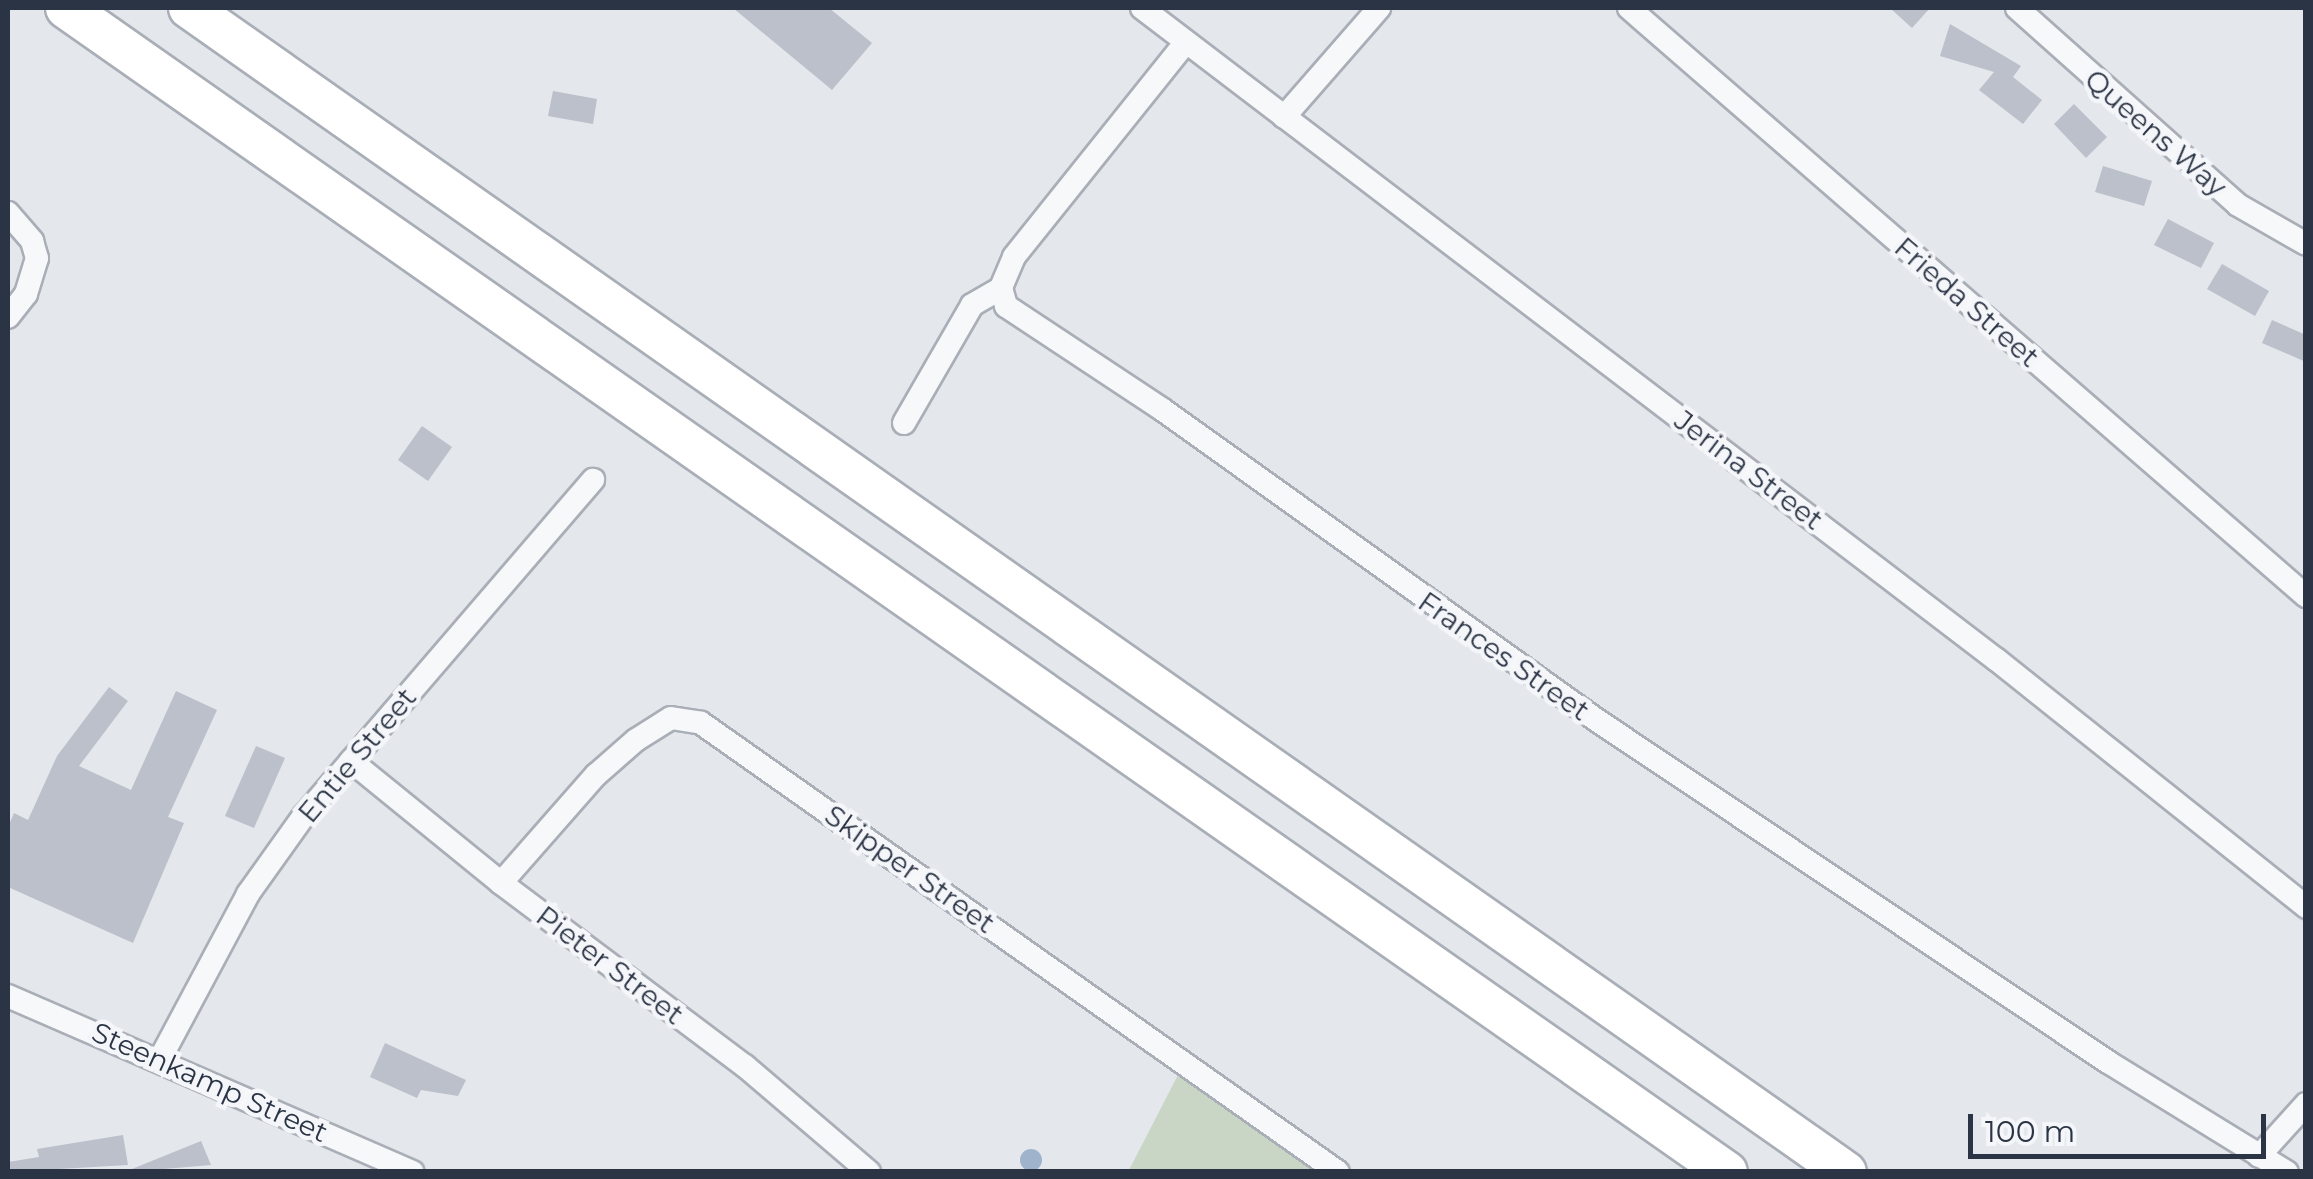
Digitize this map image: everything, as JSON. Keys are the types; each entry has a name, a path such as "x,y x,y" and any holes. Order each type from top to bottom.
{"highway":[{"path":"66,8 1727,1172"},
{"path":"189,8 1846,1172"}],"street":[{"name":"Jerina Street","path":"1142,8 1982,648 2306,907"},
{"path":"1284,118 1379,8"},
{"name":"Frieda Street","path":"1629,8 2306,596"},
{"name":"Queens Way","path":"2018,8 2238,205 2306,244"},
{"path":"904,423 972,305 1001,288 1014,257 1186,42"},
{"path":"8,213 32,241 37,258 26,294 8,317"},
{"name":"Frances Street","path":"1001,288 1019,319 1163,410 1441,614 1995,987 2287,1172"},
{"name":"Entie Street","path":"160,1058 248,894 351,761 593,480"},
{"name":"Skipper Street","path":"501,884 596,775 636,740 670,718 701,723 1338,1172"},
{"name":"Pieter Street","path":"351,761 501,884 745,1066 868,1172"},
{"name":"Steenkamp Street","path":"8,996 160,1058 412,1172"},
{"path":"2259,1156 2306,1104"}],"green space":[{"path":"1179,1073 1303,1158 1311,1171 1128,1172"}],"water":[{"path":"1027,1149 1035,1149 1042,1160 1035,1171 1027,1171 1020,1164 1020,1156"}],"building":[{"path":"733,8 829,8 872,43 832,90"},
{"path":"1890,8 1930,8 1912,28"},
{"path":"1950,24 2021,66 2013,77 2042,100 2023,124 1979,90 1994,72 1940,56"},
{"path":"553,91 597,99 593,124 548,116"},
{"path":"2074,104 2107,137 2086,158 2054,124"},
{"path":"2103,166 2152,181 2144,206 2095,192"},
{"path":"2168,219 2214,243 2201,268 2154,245"},
{"path":"2222,264 2269,291 2255,316 2207,289"},
{"path":"2272,320 2306,335 2306,362 2262,343"},
{"path":"422,426 452,447 428,481 398,460"},
{"path":"109,687 128,701 79,766 131,790 176,691 217,710 168,817 184,823 133,943 8,887 8,827 14,813 28,820 57,756"},
{"path":"256,746 285,758 254,828 225,816"},
{"path":"385,1043 466,1080 458,1096 421,1090 417,1098 370,1077"},
{"path":"123,1135 128,1165 8,1172 8,1162 39,1157 37,1149"},
{"path":"201,1141 211,1165 127,1171"}]}
